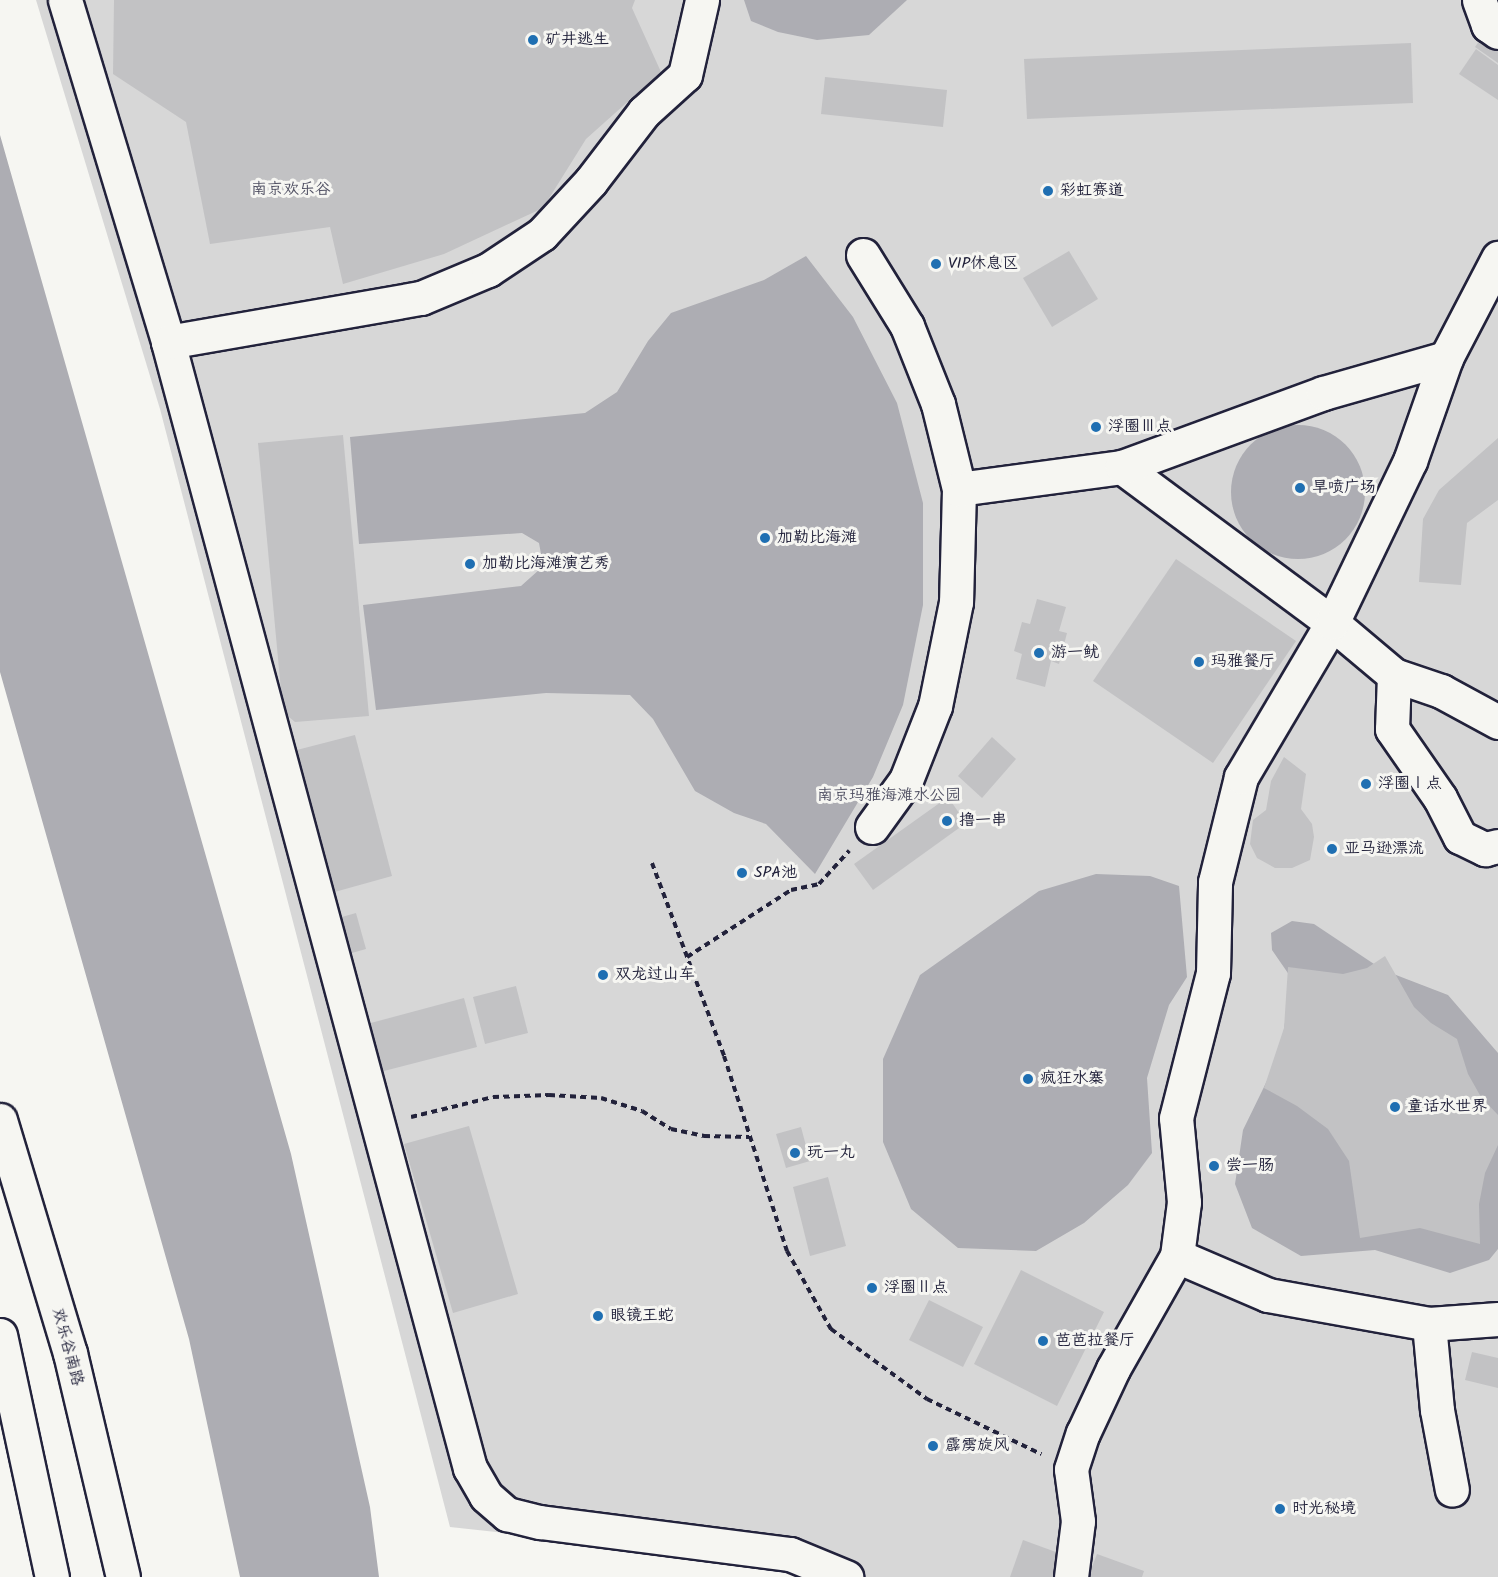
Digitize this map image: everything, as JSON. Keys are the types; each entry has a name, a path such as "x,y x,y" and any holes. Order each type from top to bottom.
{"street":[{"path":"65,0 168,342 470,1468 486,1496 507,1514 540,1522 789,1554 846,1577"},
{"path":"168,342 420,298 488,270 542,234 591,181 644,112 685,75 702,0"},
{"path":"1479,0 1488,25 1498,32"},
{"path":"863,255 907,326 938,404 959,489 957,602 935,706 906,780 873,827"},
{"path":"1071,1577 1078,1521 1071,1468 1083,1433 1113,1369 1177,1256 1184,1202 1176,1118 1210,983 1215,882 1241,777 1332,623 1410,461 1446,358 1498,258"},
{"path":"959,489 1122,466 1323,393 1446,358"},
{"path":"1122,466 1332,623 1394,675 1441,691 1498,722"},
{"path":"1394,675 1392,729 1440,798 1460,837 1485,849 1498,846"},
{"name":"欢乐谷南路","path":"0,1120 70,1353 123,1577"},
{"path":"1177,1256 1268,1295 1429,1324 1498,1318"},
{"path":"1429,1324 1437,1410 1452,1490"},
{"path":"0,1335 52,1577"}],"path":[{"path":"687,957 791,890 819,884 873,827"},
{"path":"652,863 687,957 787,1251 831,1329 927,1399 1071,1468"},
{"path":"378,1126 443,1107 493,1097 549,1095 601,1098 642,1112 671,1129 704,1136 749,1137"}],"green space":[{"name":"南京玛雅海滩水公园","path":"36,0 1498,0 1498,1577 824,1577 787,1563 450,1527 160,409"}],"shaded area":[{"path":"744,0 907,0 869,35 817,40 778,32 751,21"},
{"path":"0,135 291,1154 370,1507 379,1577 240,1577 189,1339 0,672"},
{"path":"806,256 853,317 897,403 923,503 923,605 903,705 873,777 815,874 766,824 734,813 695,791 653,719 630,695 546,693 376,710 363,605 521,586 540,569 541,554 539,543 522,533 359,544 350,437 585,413 617,392 648,341 671,313 764,280"},
{"path":"1298,425 1324,430 1345,445 1360,466 1365,492 1360,518 1345,539 1324,554 1298,559 1272,554 1251,539 1236,518 1231,492 1236,466 1251,445 1272,430"},
{"path":"1096,874 1150,876 1179,886 1187,977 1169,1005 1147,1078 1152,1153 1128,1185 1084,1223 1036,1251 958,1248 911,1209 883,1142 883,1059 920,975 1039,891"},
{"path":"1292,921 1314,924 1383,970 1448,995 1498,1053 1498,1249 1489,1260 1450,1273 1375,1250 1301,1256 1252,1228 1235,1184 1243,1130 1280,1054 1292,979 1272,950 1271,933"}],"building":[{"path":"114,0 635,0 632,8 661,72 586,139 543,208 444,254 343,284 330,227 210,244 186,122 113,74"},
{"path":"1498,14 1498,63 1475,47"},
{"path":"1411,43 1413,103 1027,119 1024,59"},
{"path":"1476,49 1498,65 1498,100 1459,74"},
{"path":"825,77 947,90 943,127 821,114"},
{"path":"1069,251 1098,299 1052,327 1023,278"},
{"path":"343,435 369,716 295,722 283,712 258,443"},
{"path":"1498,438 1498,500 1467,523 1461,585 1419,582 1423,519 1439,490"},
{"path":"1176,559 1296,641 1213,763 1093,681"},
{"path":"1037,599 1066,607 1059,631 1067,633 1059,664 1051,661 1045,687 1016,679 1022,654 1014,651 1022,622 1030,624"},
{"path":"355,735 392,876 331,893 293,751"},
{"path":"992,737 1016,759 982,798 958,776"},
{"path":"1284,757 1306,774 1301,809 1312,824 1314,837 1310,860 1292,868 1275,868 1257,858 1250,844 1253,820 1266,810 1271,781"},
{"path":"948,797 966,823 873,890 854,864"},
{"path":"356,913 366,949 341,956 331,920"},
{"path":"1385,956 1414,1007 1431,1023 1457,1039 1468,1074 1481,1097 1498,1115 1498,1145 1485,1173 1479,1204 1480,1244 1420,1228 1360,1238 1349,1161 1328,1129 1297,1106 1264,1088 1284,1028 1288,967 1343,974 1367,968"},
{"path":"516,986 528,1033 485,1044 473,997"},
{"path":"464,998 477,1047 380,1072 367,1024"},
{"path":"469,1126 518,1294 453,1313 404,1144"},
{"path":"801,1127 810,1161 786,1168 776,1134"},
{"path":"828,1177 846,1246 810,1256 793,1187"},
{"path":"1021,1270 1104,1312 1057,1406 974,1364"},
{"path":"929,1300 983,1327 963,1367 909,1340"},
{"path":"1472,1352 1498,1358 1498,1388 1465,1380"},
{"path":"1023,1540 1064,1555 1057,1577 1010,1577"},
{"path":"1097,1554 1144,1571 1142,1577 1088,1577"}],"place":[{"name":"矿井逃生","path":"533,40"},
{"name":"彩虹赛道","path":"1048,191"},
{"name":"VIP休息区","path":"936,264"},
{"name":"浮圈Ⅲ点","path":"1096,427"},
{"name":"旱喷广场","path":"1300,488"},
{"name":"加勒比海滩","path":"765,538"},
{"name":"加勒比海滩演艺秀","path":"470,564"},
{"name":"游一鱿","path":"1039,653"},
{"name":"玛雅餐厅","path":"1199,662"},
{"name":"浮圈Ⅰ点","path":"1366,784"},
{"name":"撸一串","path":"947,821"},
{"name":"亚马逊漂流","path":"1332,849"},
{"name":"SPA池","path":"742,873"},
{"name":"双龙过山车","path":"603,975"},
{"name":"疯狂水寨","path":"1028,1079"},
{"name":"童话水世界","path":"1395,1107"},
{"name":"玩一丸","path":"795,1153"},
{"name":"尝一肠","path":"1214,1166"},
{"name":"浮圈Ⅱ点","path":"872,1288"},
{"name":"眼镜王蛇","path":"598,1316"},
{"name":"芭芭拉餐厅","path":"1043,1341"},
{"name":"霹雳旋风","path":"933,1446"},
{"name":"时光秘境","path":"1280,1509"}],"park label":[{"name":"南京欢乐谷","path":"291,190"}]}
